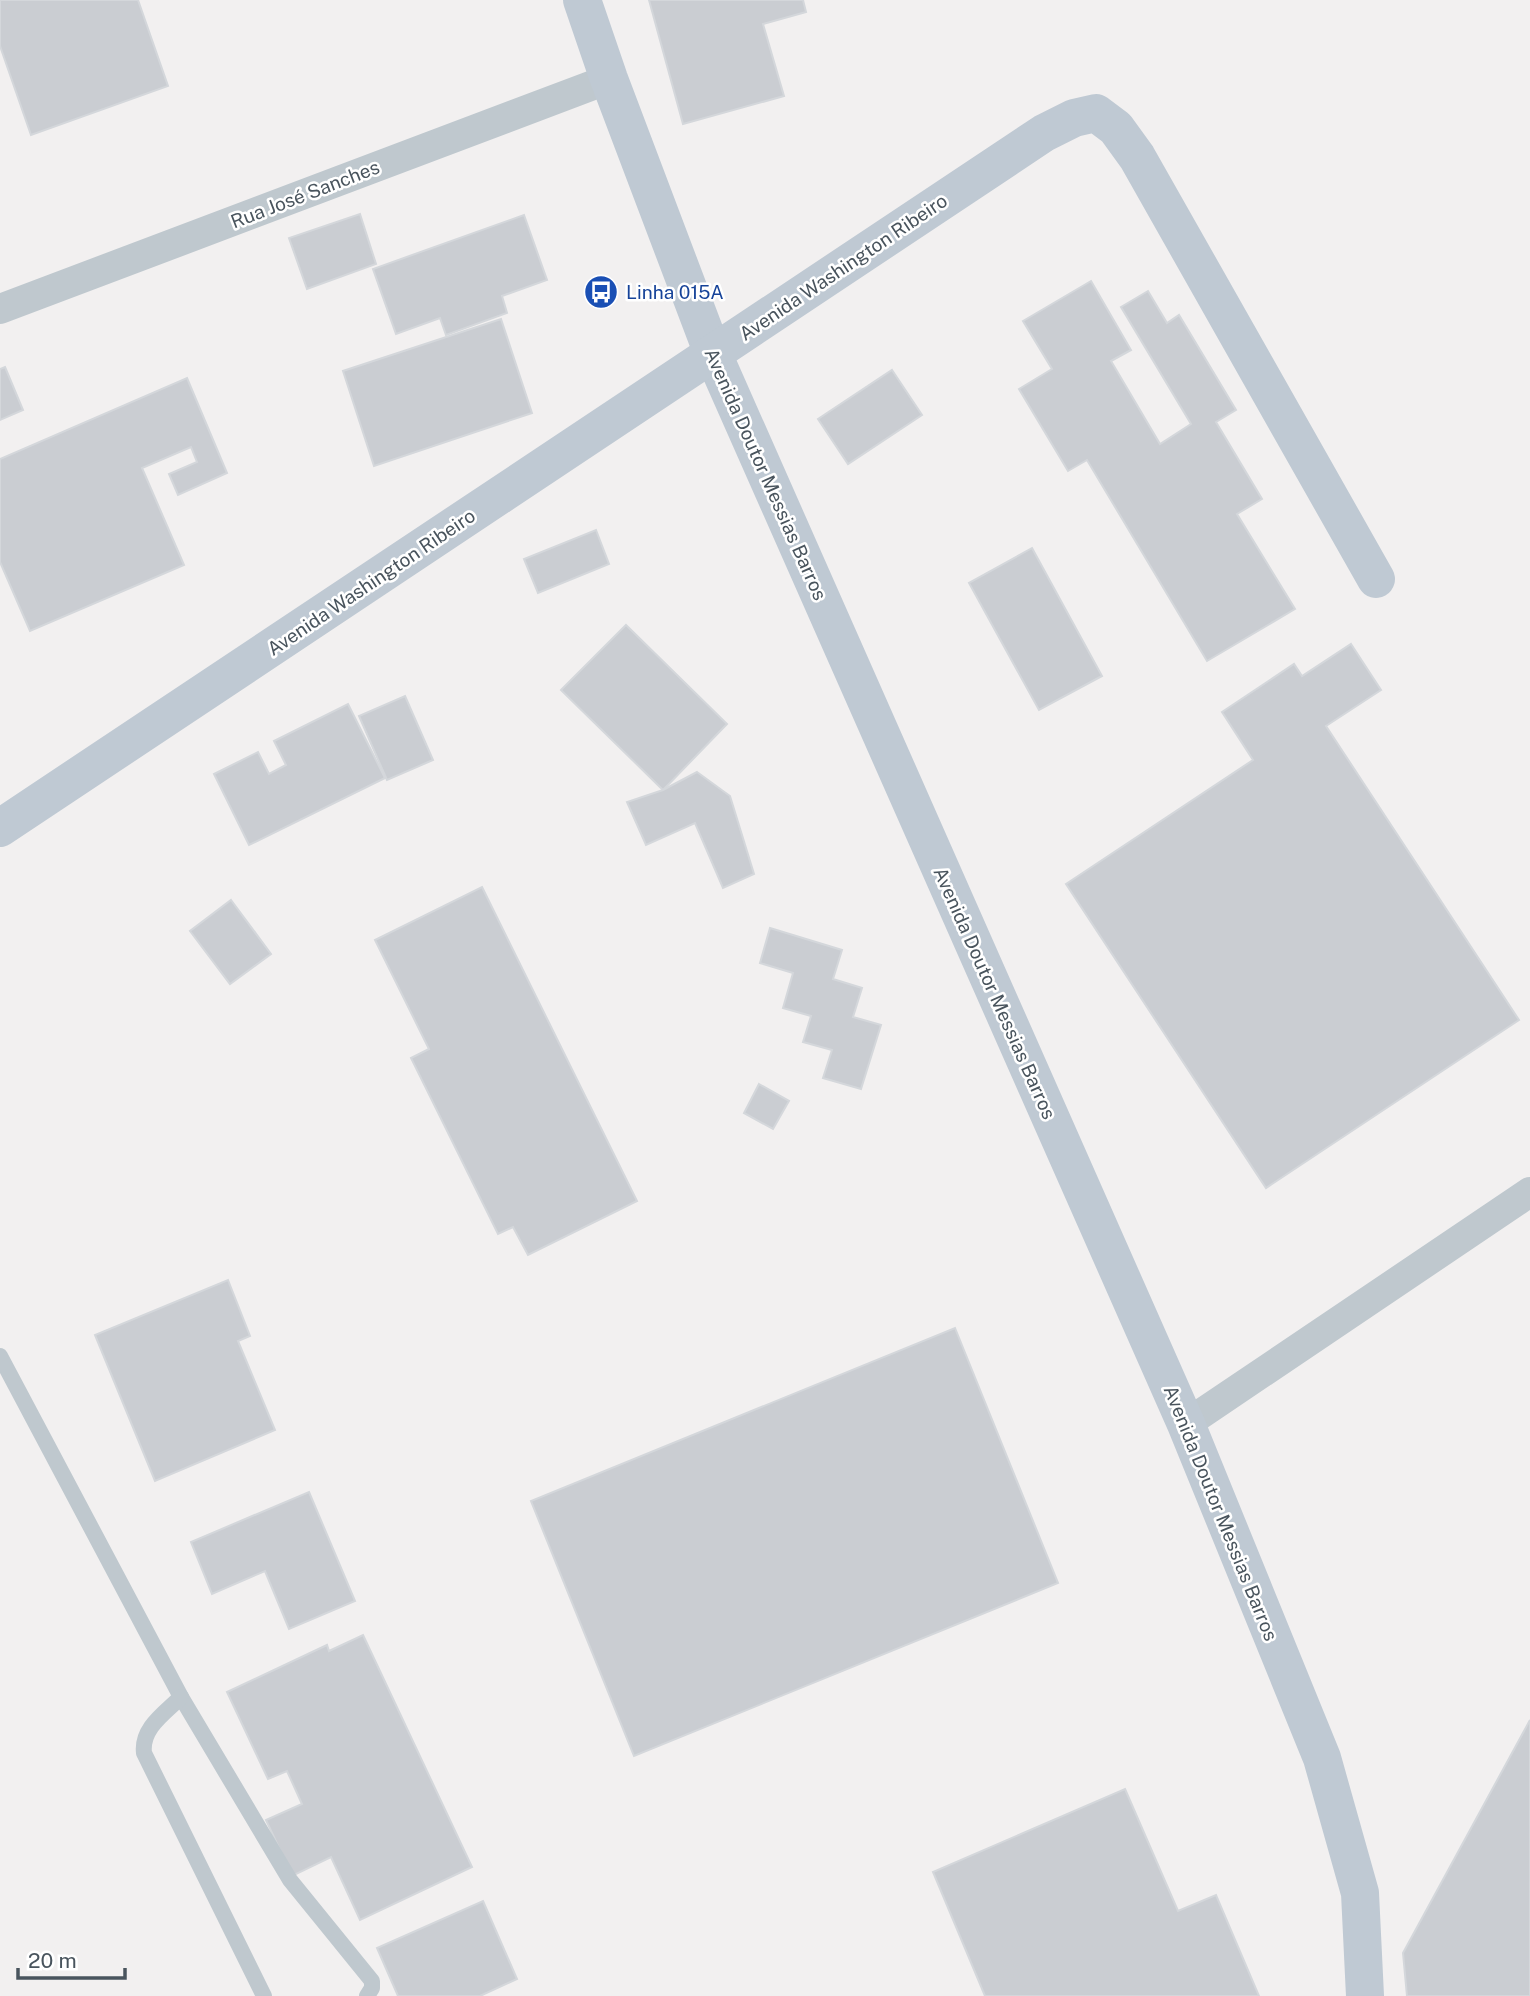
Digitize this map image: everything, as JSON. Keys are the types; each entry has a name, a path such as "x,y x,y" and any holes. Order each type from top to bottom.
{"street":[{"name":"Avenida Doutor Messias Barros","path":"582,0 713,354 1186,1424 1322,1758 1360,1893 1365,1996"},
{"name":"Rua José Sanches","path":"0,309 609,79"},
{"name":"Avenida Washington Ribeiro","path":"0,828 1044,134 1074,118 1096,113 1116,128 1137,157 1376,579"},
{"path":"1186,1424 1530,1192"}],"lane":[{"path":"0,1356 181,1697 290,1880 372,1981 372,1988 367,1996"},
{"path":"181,1697 148,1730 143,1742 144,1753 264,1996"}],"building":[{"path":"0,0 138,0 168,86 31,135 0,46"},
{"path":"649,0 803,0 806,12 763,24 784,96 683,124"},
{"path":"360,214 376,264 307,289 289,238"},
{"path":"524,215 547,280 502,296 507,313 446,335 440,318 396,334 373,269"},
{"path":"1091,281 1131,350 1111,361 1160,444 1191,424 1121,307 1148,291 1167,323 1179,315 1236,410 1216,422 1262,499 1237,514 1295,609 1207,661 1087,460 1068,471 1019,389 1052,369 1023,321"},
{"path":"501,319 532,413 374,466 343,371"},
{"path":"5,367 23,410 0,420 0,369"},
{"path":"892,370 922,415 848,464 818,419"},
{"path":"187,378 227,473 178,495 169,474 197,462 191,447 142,468 184,565 30,631 0,562 0,459"},
{"path":"596,530 609,564 538,593 524,559"},
{"path":"1032,548 1102,676 1039,710 969,583"},
{"path":"626,625 727,724 663,790 561,690"},
{"path":"1351,644 1381,690 1326,726 1519,1020 1266,1188 1066,884 1253,760 1222,712 1294,664 1302,676"},
{"path":"405,696 433,760 387,780 359,716"},
{"path":"348,704 385,778 249,845 214,774 258,752 269,774 286,765 274,741"},
{"path":"697,772 730,796 754,874 723,888 695,823 646,845 627,802 663,790"},
{"path":"482,887 637,1201 528,1255 513,1227 498,1234 411,1058 429,1049 375,940"},
{"path":"231,900 271,954 230,984 190,931"},
{"path":"770,928 842,950 833,979 862,988 853,1017 881,1025 861,1089 823,1078 832,1050 803,1042 811,1016 783,1008 793,973 760,963"},
{"path":"759,1084 789,1101 773,1129 744,1113"},
{"path":"228,1280 250,1336 238,1341 275,1430 155,1481 95,1335"},
{"path":"955,1328 1058,1583 634,1756 531,1501"},
{"path":"309,1492 355,1601 289,1629 265,1571 212,1594 191,1542"},
{"path":"363,1635 472,1867 360,1920 331,1857 292,1876 266,1820 302,1804 287,1771 268,1779 227,1692 327,1645 329,1651"},
{"path":"1530,1720 1530,1996 1407,1996 1403,1953"},
{"path":"1125,1789 1178,1911 1216,1895 1259,1996 985,1996 933,1872"},
{"path":"483,1901 517,1979 480,1996 398,1996 377,1948"}],"place":[{"name":"Linha 015A","path":"601,292"}]}
